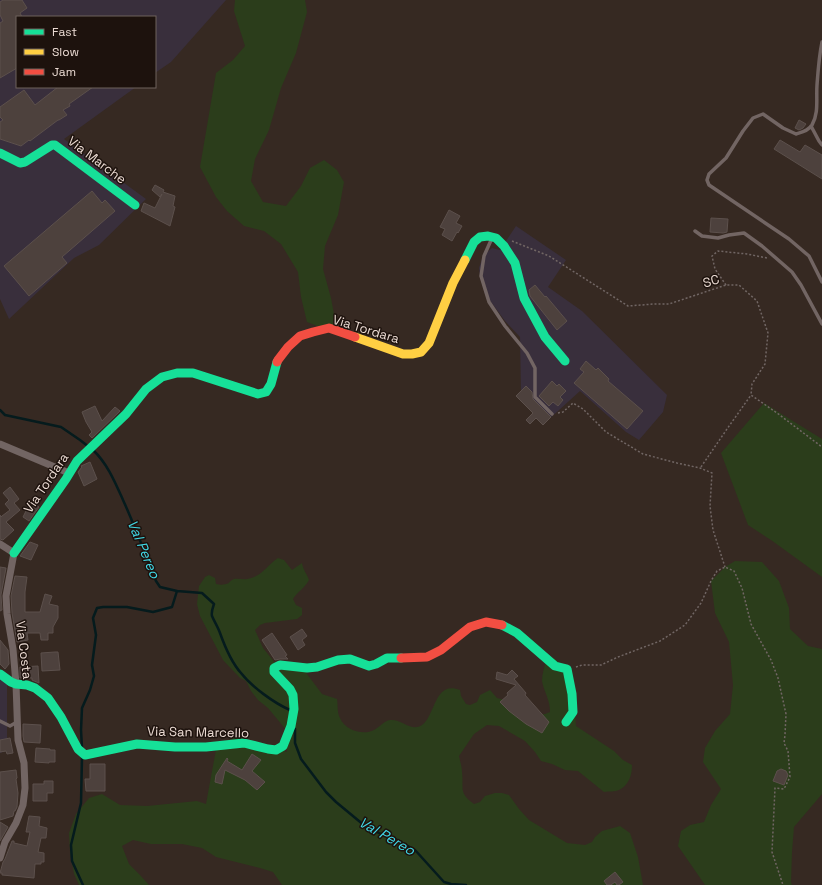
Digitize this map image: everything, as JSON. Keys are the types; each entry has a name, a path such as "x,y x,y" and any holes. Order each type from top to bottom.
{"street":[{"name":"Via Marche","path":"0,153 20,163 25,162 52,145 55,145 135,206"},
{"name":"Via Tordara","path":"14,553 77,460 126,414 146,388 162,377 177,372 193,374 258,394 266,392 271,384 278,360 288,347 300,336 328,328 403,354 422,352 429,343 453,283 474,242 480,237 488,236 494,238"},
{"path":"494,238 504,246 515,263 524,298 545,337 566,361"},
{"path":"0,444 69,473"},
{"path":"0,544 14,553"},
{"name":"Via Costa","path":"0,858 5,842 16,823 23,805 25,788 24,763 18,740 16,684 6,596 14,553"},
{"name":"Via San Marcello","path":"16,684 27,685 35,688 48,698 61,717 78,749 85,754 137,744 175,747 206,747 222,744 244,743 276,750 283,746 291,726 294,708 293,695 290,689 274,672 274,668 280,665 307,668 317,667 338,660 350,659 369,666 387,658 427,657 441,650 470,627 486,622 501,624 518,633 555,666 567,669"},
{"path":"566,722 573,712 572,694 567,669"},
{"path":"0,674 16,684"}],"lane":[{"path":"822,42 817,85 816,115 811,126 805,132 796,134 783,128 763,114 753,118 726,158 709,174 707,180 708,185 789,239 808,256 822,282"},
{"path":"811,126 822,145"},
{"path":"696,231 702,236 718,238 744,233 762,246 792,272 801,285 822,324"},
{"path":"494,238 484,256 481,276 489,302 505,326 527,354 535,368 535,397 552,414"},
{"path":"0,721 10,726 17,722"}],"path":[{"name":"SC","path":"494,238 509,240 549,256 628,306 669,304 726,285 739,285 757,301 768,333 765,364 752,384 751,396"},
{"path":"726,285 715,269 712,256 718,251 776,259"},
{"path":"700,468 751,396 822,446"},
{"path":"552,414 563,412 573,403 583,409 606,432 643,454 700,468 712,473 710,506 713,530 725,567"},
{"path":"567,669 582,665 601,665 618,656 660,641 685,625 701,603 711,581 717,572 725,567"},
{"path":"725,567 734,570 742,588 751,624 771,660 778,678 786,714 784,742 788,751 790,777 784,788 775,788 772,852 783,885"}],"shaded area":[{"path":"0,0 226,0 171,62 156,72 156,16 16,16 16,88 135,88 64,139 146,199 99,245 74,258 9,319 0,299"},
{"path":"516,226 566,260 548,287 582,311 667,395 663,412 639,440 626,432 580,391 547,421 521,392 520,337 505,321 485,294 479,268 486,253 492,248 500,250"},
{"path":"0,677 7,682 7,736 11,749 0,753"}],"green space":[{"path":"235,0 305,0 307,12 296,53 281,88 269,130 255,159 251,181 263,202 286,206 301,186 310,168 324,160 337,170 344,182 338,215 325,246 323,269 331,298 336,325 320,327 307,322 301,297 298,272 281,244 264,231 244,226 227,211 216,197 200,167 216,73 233,60 245,46 234,11"},
{"path":"764,403 822,439 822,577 748,525 721,453"},
{"path":"278,558 284,560 292,570 302,563 309,580 293,599 296,605 302,608 302,615 297,619 265,623 260,625 255,630 263,648 280,669 301,666 322,694 337,699 339,716 342,722 350,729 355,731 370,732 389,720 418,727 427,720 440,694 451,688 460,690 461,696 466,704 470,705 477,702 480,695 490,690 497,698 508,701 534,715 545,714 550,712 549,703 542,681 546,662 554,658 572,674 576,726 614,751 623,760 632,765 631,776 628,783 617,791 604,792 578,771 565,770 541,761 525,741 499,726 487,725 474,734 459,756 462,768 462,786 464,793 474,804 480,802 485,796 495,793 509,795 529,820 567,843 585,845 592,842 602,831 620,826 630,833 638,857 643,885 282,885 273,872 216,857 202,848 182,844 151,844 133,840 122,846 129,864 149,885 79,885 74,874 69,833 76,814 89,798 102,794 120,805 147,806 197,801 206,804 217,744 237,737 287,752 287,731 268,708 258,700 246,681 240,678 223,660 200,616 197,604 199,586 205,577 209,575 215,578 216,584 221,585 229,583 234,579 252,578 261,573"},
{"path":"735,561 762,562 779,581 789,608 790,629 808,646 822,649 822,794 794,827 792,885 705,885 678,846 681,831 690,825 704,822 711,805 721,789 703,762 705,748 715,731 730,714 733,685 729,642 715,613 711,581 725,567"}],"building":[{"path":"3,0 22,0 27,8 20,13 22,16 16,16 16,69 0,78 0,23 3,21 0,15 0,2"},
{"path":"57,88 92,88 63,110 67,115 30,141 29,140 21,146 0,139 0,122 3,120 0,117 0,107 24,90 35,105"},
{"path":"799,120 806,124 799,130 795,128"},
{"path":"780,140 800,152 805,145 822,155 822,179 774,149"},
{"path":"155,185 164,190 163,192 175,196 173,206 175,207 170,226 141,211 144,203 155,208 162,194 160,197 152,190"},
{"path":"92,191 102,203 105,200 115,211 62,257 67,263 29,296 4,266"},
{"path":"449,210 460,216 456,223 462,226 452,241 442,235 445,229 440,227"},
{"path":"711,218 728,219 727,232 710,232"},
{"path":"535,285 567,321 557,330 530,296 529,290"},
{"path":"586,361 596,370 598,368 609,379 608,381 643,411 627,429 574,383 584,372 580,369"},
{"path":"552,381 557,386 559,384 566,391 560,397 563,400 558,406 553,402 549,406 539,396"},
{"path":"526,386 532,392 533,399 551,417 543,425 536,418 530,424 526,420 533,413 516,396"},
{"path":"95,406 102,421 115,407 120,411 92,438 89,435 92,432 82,412"},
{"path":"90,462 97,479 84,486 78,472 82,467 81,466"},
{"path":"10,487 19,499 14,503 20,510 6,522 14,530 3,540 0,539 0,515 1,517 10,510 5,504 9,500 3,493"},
{"path":"35,504 39,507 29,521 23,517 28,507 31,509"},
{"path":"30,542 38,545 31,560 20,556"},
{"path":"0,567 6,568 1,595 2,610 0,611"},
{"path":"15,576 27,577 25,612 40,612 45,594 52,596 49,604 58,606 58,618 53,627 53,633 48,633 48,640 41,640 40,633 27,633 28,640 17,642 12,613 11,596"},
{"path":"302,629 307,636 302,640 305,645 298,650 290,637"},
{"path":"272,633 287,655 285,656 288,659 275,660 262,640"},
{"path":"0,640 8,650 9,664 5,669 0,664"},
{"path":"58,652 60,670 42,671 41,653"},
{"path":"38,666 39,683 32,680 32,678 20,678 20,667"},
{"path":"512,670 518,676 514,679 526,693 525,695 549,722 542,733 526,724 500,702 516,685 496,679 497,672 507,675"},
{"path":"23,724 41,725 40,743 24,742"},
{"path":"10,738 13,753 7,754 6,751 0,752 0,740"},
{"path":"36,748 55,750 55,762 35,762"},
{"path":"252,754 261,760 252,771 265,782 257,790 245,780 225,770 222,784 215,782 216,775 227,758 227,761 242,770"},
{"path":"90,764 105,764 105,791 86,791 85,779 90,779"},
{"path":"781,769 786,771 788,775 784,785 773,781 777,771"},
{"path":"16,770 18,793 17,807 13,816 0,820 0,772"},
{"path":"44,781 53,781 53,793 47,793 47,801 33,801 33,784 44,784"},
{"path":"29,816 40,817 39,826 47,828 46,838 41,838 38,852 44,853 44,862 41,862 41,864 35,864 34,878 2,875 2,873 0,873 3,862 12,841 14,841 14,843 27,846 30,832 26,832"},
{"path":"0,822 8,827 0,841"},
{"path":"615,872 623,882 619,885 615,882 611,885 607,885 604,881"}],"waterway":[{"name":"Val Pereo","path":"0,410 5,415 61,427 89,447"},
{"name":"Val Pereo","path":"93,450 107,467 114,480 132,520 156,581 160,587 177,591 202,593 214,604 212,616 237,669 257,689 290,710"},
{"path":"82,748 82,708 94,676 92,665 96,635 93,618 97,608 127,607 153,612 172,607 177,591"},
{"name":"Val Pereo","path":"295,729 295,743 301,759 326,792 336,802 365,826 381,834 390,836 415,850 444,882 466,885"},
{"path":"82,757 81,803 71,845 72,861 83,885"}],"traffic: fast":[{"path":"0,153 20,163 25,162 52,145 55,145 135,205"},
{"path":"465,260 474,242 480,237 488,236 496,238 504,246 515,263 524,298 545,337 565,361"},
{"path":"14,553 77,461 126,414 146,389 162,377 177,373 193,373 258,394 266,392 271,384 277,362"},
{"path":"502,625 517,633 555,666 567,669 572,694 573,712 566,722"},
{"path":"0,674 11,682 35,688 48,698 61,717 78,749 85,755 137,744 175,747 206,747 244,743 276,750 283,746 291,726 294,709 293,695 290,689 274,672 274,668 280,665 307,668 317,667 338,660 350,659 369,666 387,658 401,658"}],"traffic: slow":[{"path":"355,337 403,354 421,352 429,343 453,283 465,260"}],"traffic: jam":[{"path":"277,362 288,347 300,336 329,328 355,337"},
{"path":"401,658 427,657 441,650 470,627 486,622 502,625"}]}
